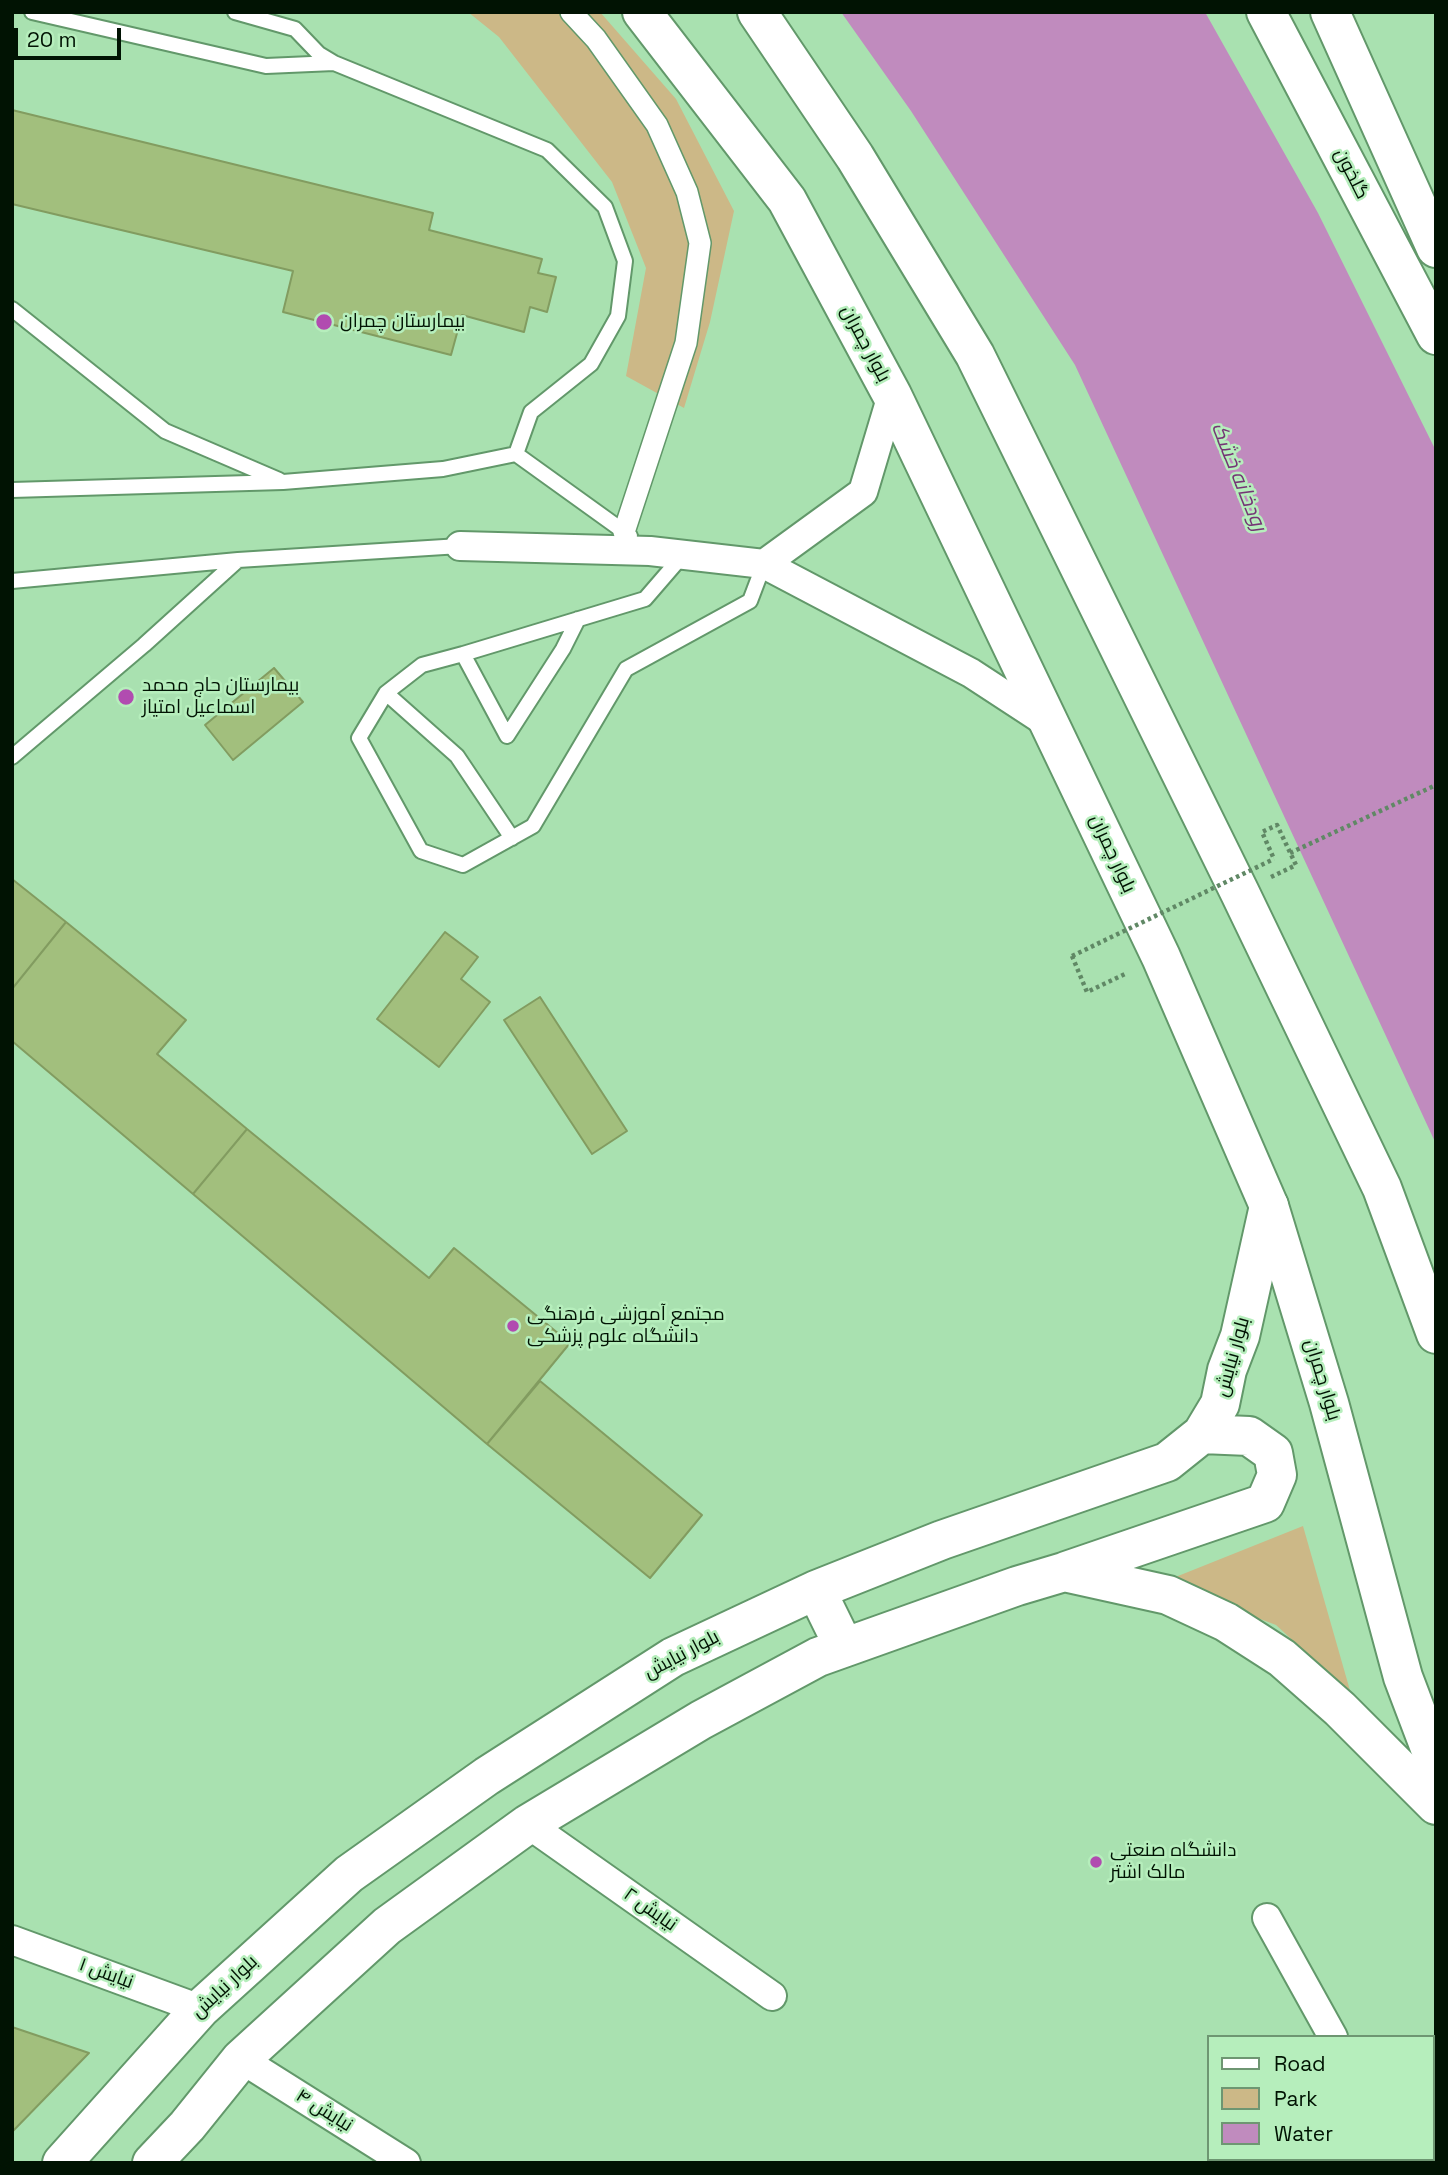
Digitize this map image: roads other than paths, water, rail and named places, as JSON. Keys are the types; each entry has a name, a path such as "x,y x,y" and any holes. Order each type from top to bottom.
{"main road":[{"name":"بلوار چمران","path":"642,12 787,200 892,395 1161,957 1269,1206 1329,1403 1403,1677 1436,1765"},
{"path":"757,12 855,157 975,355 1240,892 1382,1188 1436,1334"},
{"name":"گلخون","path":"1266,12 1436,335"},
{"path":"1330,12 1435,244"},
{"name":"بلوار نیایش","path":"62,2163 200,2009 349,1874 487,1776 673,1657 816,1590 942,1540 1167,1462 1202,1434 1220,1404 1227,1370 1240,1336 1269,1206"},
{"path":"1408,1260 1436,1302"},
{"path":"152,2163 187,2126 241,2059 387,1926 528,1824 701,1720 818,1657 1017,1586 1265,1503 1277,1475 1273,1452 1249,1436 1202,1434"},
{"path":"1064,1572 1168,1595 1226,1622 1282,1658 1340,1709 1436,1804"},
{"path":"816,1590 844,1647"}],"street":[{"path":"571,12 596,39 657,125 687,192 700,243 686,343 624,532"},
{"path":"764,564 863,492 892,395"},
{"path":"460,546 650,551 764,564 971,673 1051,726"},
{"name":"نیایش ۲","path":"528,1824 772,1996"},
{"path":"1267,1918 1332,2035"},
{"name":"نیایش ۱","path":"12,1940 200,2009"},
{"name":"نیایش ۴","path":"241,2059 406,2163"}],"lane":[{"path":"32,12 266,66 334,63"},
{"path":"236,12 295,29 319,54 334,63 547,150 605,207 625,261 618,316 591,364 531,412 516,454"},
{"path":"12,309 165,431 283,482"},
{"path":"12,490 283,482 443,469 516,454 650,551"},
{"path":"12,581 238,560 460,546"},
{"path":"683,555 645,599 422,665 386,693 359,738 421,851 463,865 533,826 626,669 750,601 764,564"},
{"path":"12,757 144,645 238,560"},
{"path":"463,654 507,736 563,649 578,619"},
{"path":"386,693 457,756 512,838"}],"water":[{"name":"رودخانه خشک","path":"841,12 1205,12 1318,213 1436,451 1436,1144 1075,365 911,111"}],"place":[{"name":"بیمارستان چمران","path":"324,322"},
{"name":"بیمارستان حاج محمد اسماعیل امتیاز","path":"126,697"},
{"name":"مجتمع آموزشی فرهنگی دانشگاه علوم پزشکی","path":"513,1326"},
{"name":"دانشگاه صنعتی مالک اشتر","path":"1096,1862"}]}
